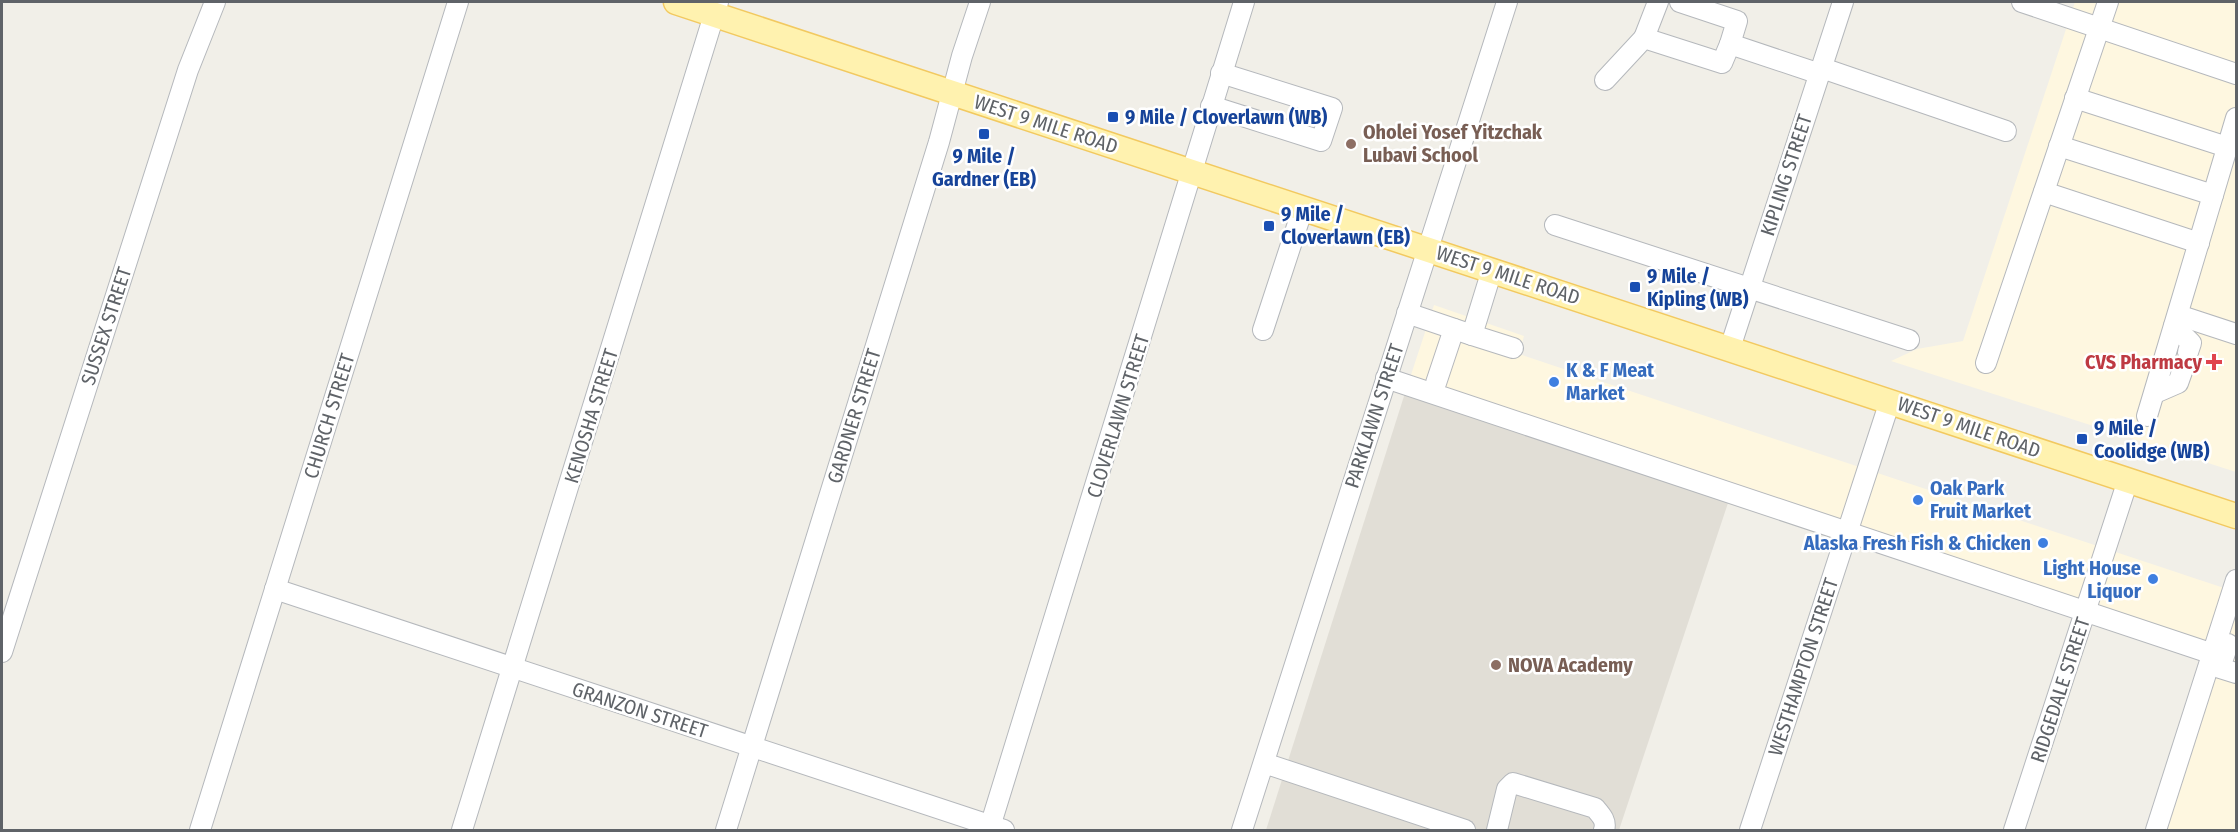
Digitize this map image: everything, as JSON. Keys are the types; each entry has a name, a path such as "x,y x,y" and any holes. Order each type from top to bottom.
{"main road":[{"name":"WEST 9 MILE ROAD","path":"676,2 717,8 954,93 2236,516"}],"street":[{"name":"SUSSEX STREET","path":"2,652 188,70 216,2"},
{"name":"CHURCH STREET","path":"200,831 458,2"},
{"name":"GARDNER STREET","path":"726,831 980,2"},
{"name":"CLOVERLAWN STREET","path":"995,829 1244,2"},
{"name":"PARKLAWN STREET","path":"1242,831 1507,2"},
{"path":"1605,80 1644,38 1658,2"},
{"path":"1644,38 1722,63 1737,21 1680,2"},
{"name":"KIPLING STREET","path":"1730,348 1843,2"},
{"path":"2022,2 2236,74"},
{"path":"1986,363 2075,98 2090,24 2108,2"},
{"name":"KENOSHA STREET","path":"462,831 717,8"},
{"path":"1730,44 2006,131"},
{"path":"1211,106 1322,141 1332,108 1221,73"},
{"path":"2075,98 2227,147"},
{"path":"2147,416 2236,118"},
{"path":"2059,146 2213,195"},
{"path":"2044,192 2199,243"},
{"path":"1263,330 1303,208"},
{"path":"1555,225 1909,340"},
{"path":"1436,383 1492,270"},
{"path":"1407,313 1513,348"},
{"path":"2176,321 2236,334"},
{"path":"2155,393 2178,383 2191,343 2176,321"},
{"path":"1386,378 2213,654"},
{"name":"WESTHAMPTON STREET","path":"1750,831 1890,401"},
{"name":"RIDGEDALE STREET","path":"2013,831 2128,480"},
{"path":"2156,831 2213,654 2236,573"},
{"name":"GRANZON STREET","path":"275,589 752,746 995,829"},
{"path":"2236,622 2220,668 2236,673"},
{"path":"1264,763 1464,831"},
{"path":"1502,829 1507,789 1513,783 1594,808 1603,816 1604,831"}],"shaded area":[{"path":"2075,2 2236,2 2236,472 1891,361 1917,349 1963,341"},
{"path":"1434,305 1524,336 1519,354 2224,588 2236,581 2236,830 2147,830 2203,658 1405,393"},
{"name":"NOVA Academy","path":"1405,393 1729,500 1619,830 1266,830"}],"place":[{"name":"9 Mile / Cloverlawn (WB)","path":"1113,117"},
{"name":"9 Mile / Gardner (EB)","path":"984,134"},
{"name":"Oholei Yosef Yitzchak Lubavi School","path":"1351,144"},
{"name":"9 Mile / Cloverlawn (EB)","path":"1269,226"},
{"name":"9 Mile / Kipling (WB)","path":"1635,287"},
{"name":"CVS Pharmacy","path":"2214,362"},
{"name":"K & F Meat Market","path":"1554,382"},
{"name":"9 Mile / Coolidge (WB)","path":"2082,439"},
{"name":"Oak Park Fruit Market","path":"1918,500"},
{"name":"Alaska Fresh Fish & Chicken","path":"2043,543"},
{"name":"Light House Liquor","path":"2153,579"},
{"name":"NOVA Academy","path":"1496,665"}]}
